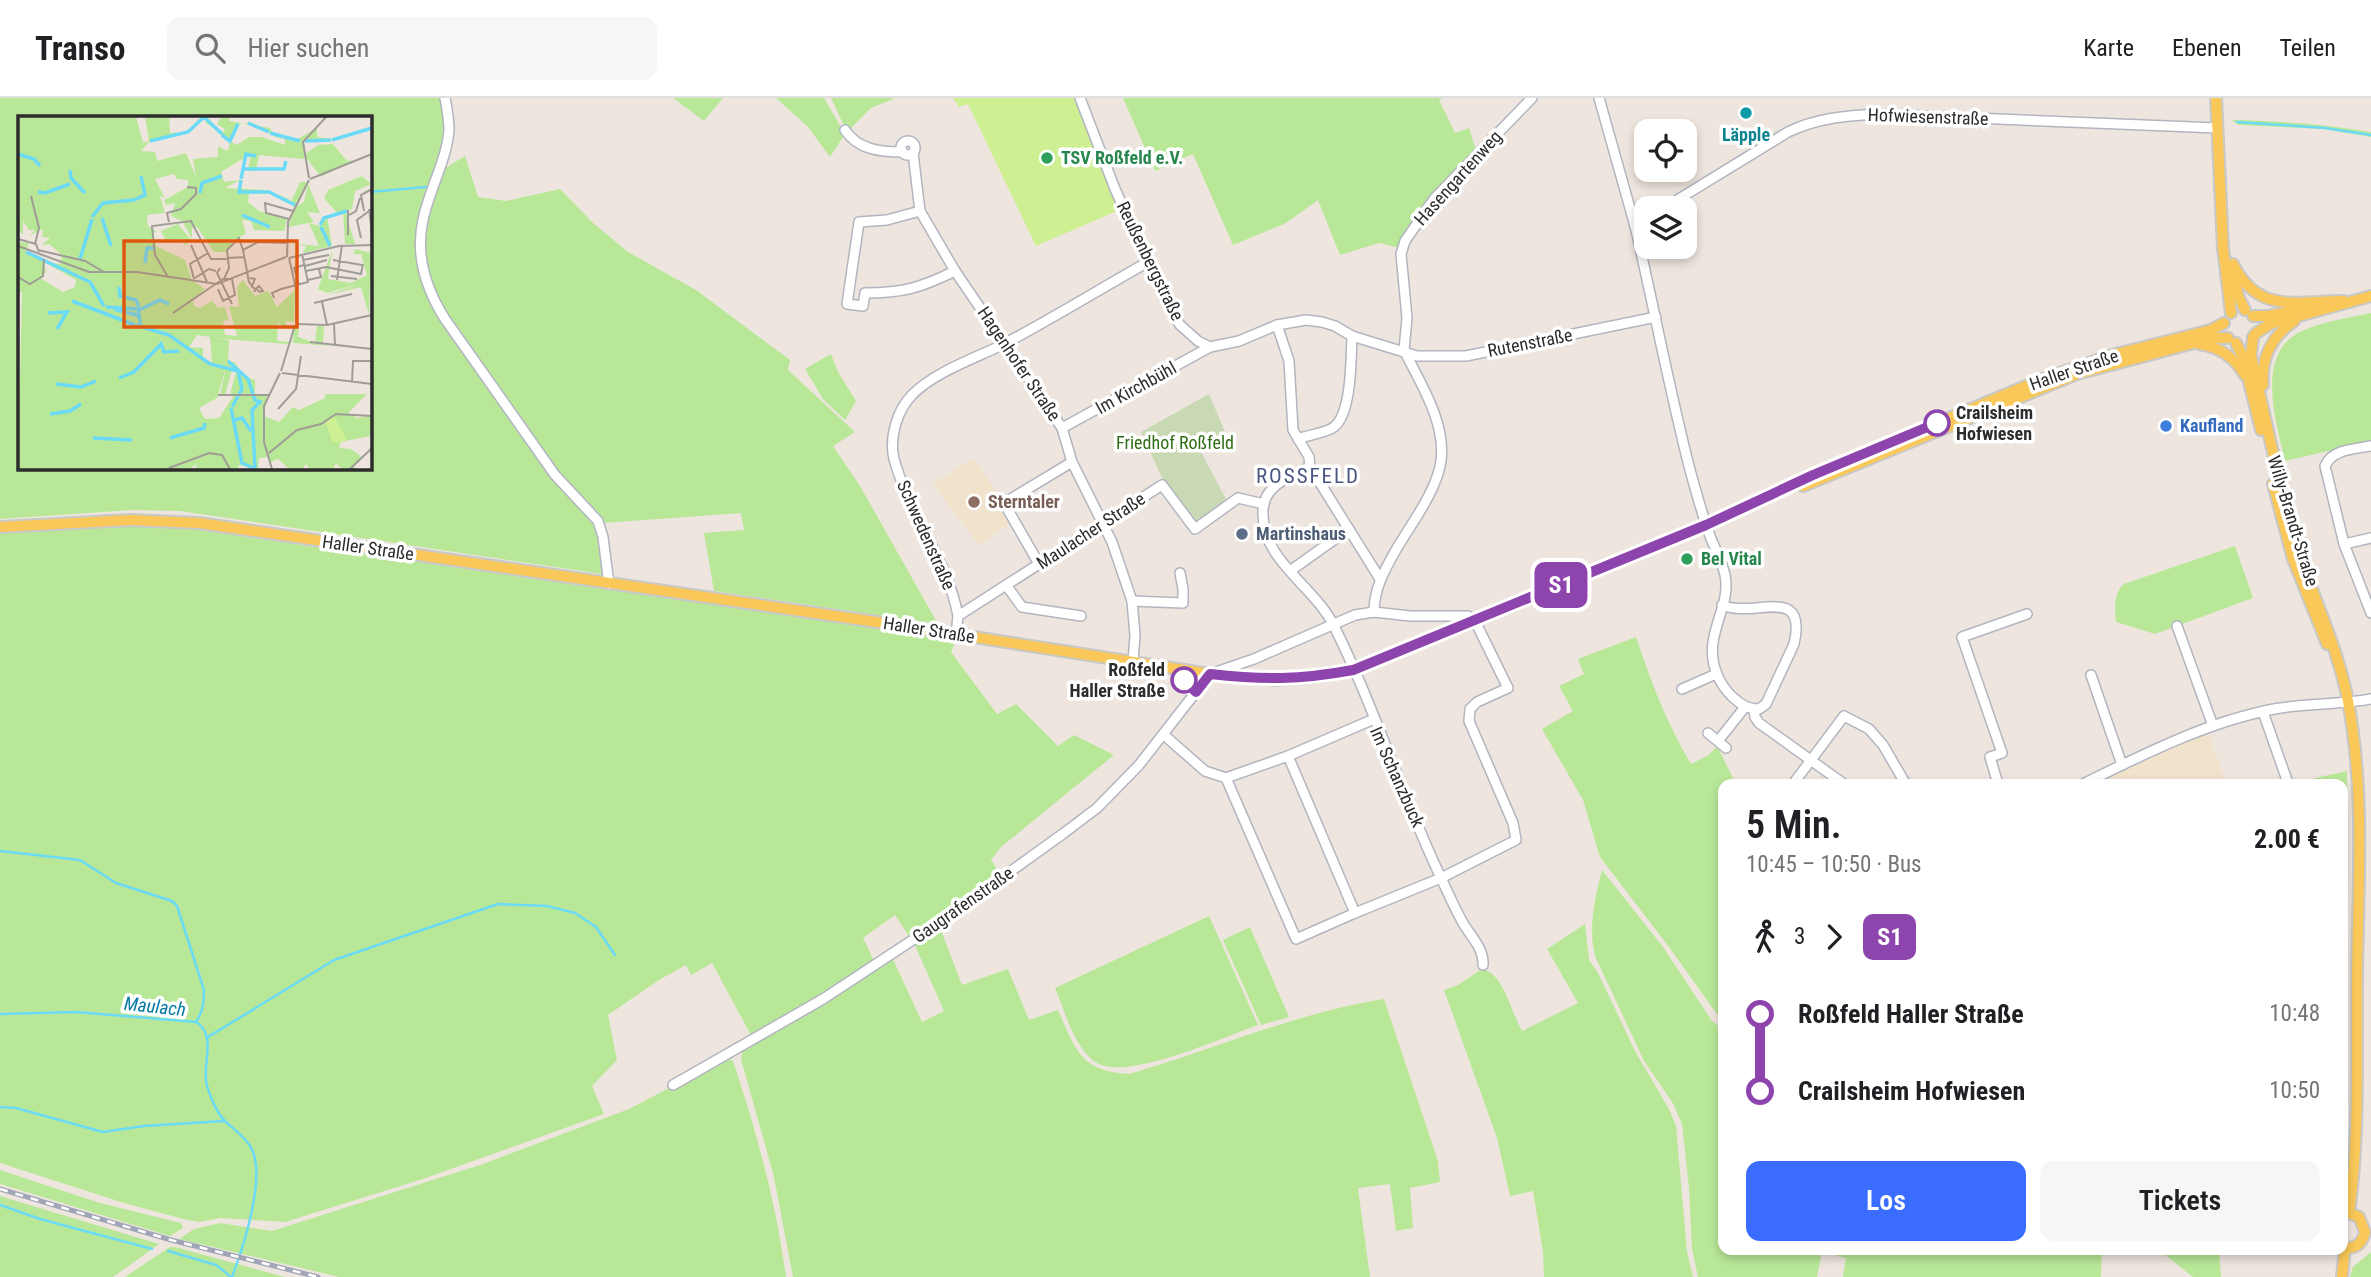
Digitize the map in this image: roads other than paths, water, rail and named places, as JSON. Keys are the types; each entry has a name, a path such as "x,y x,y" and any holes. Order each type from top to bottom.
{"main road":[{"path":"2216,98 2223,230 2231,313 2223,330 2232,340 2245,342 2270,324 2368,296"},
{"path":"2223,230 2233,264 2238,296 2257,324 2254,335"},
{"path":"2233,264 2245,283 2272,301 2344,301"},
{"path":"2231,313 2269,316 2368,296"},
{"path":"2264,412 2262,378 2266,356 2278,334 2302,316"},
{"name":"Haller Straße","path":"0,527 130,520 199,523 1210,674 1276,680 1320,677 1353,670 1708,531 1825,470 2057,374 2112,355 2211,330 2224,323"},
{"name":"Willy-Brandt-Straße","path":"2254,335 2251,356 2291,525 2334,645 2348,702 2356,753 2359,815 2358,1063 2348,1189"},
{"name":"Haller Straße","path":"1773,495 1816,482 2077,374 2213,338 2232,340"},
{"name":"Willy-Brandt-Straße","path":"2232,340 2241,350 2250,383 2280,519 2348,702"},
{"path":"2192,343 2212,346 2227,353 2250,383"},
{"path":"2348,1214 2359,1217 2368,1233 2361,1243 2348,1248"},
{"path":"2342,1277 2344,1255"}],"street":[{"path":"445,98 449,128 445,153 423,220 420,242 429,293 555,475 598,521 603,537 609,584"},
{"name":"Reußenbergstraße","path":"1080,98 1115,189 1167,304 1180,325 1198,341 1210,347"},
{"name":"Hasengartenweg","path":"1404,350 1407,318 1401,254 1405,241 1434,199 1532,98"},
{"path":"1599,98 1634,222"},
{"name":"Hofwiesenstraße","path":"1683,196 1787,132 1833,117 1877,114 2217,128"},
{"name":"Hagenhofer Straße","path":"845,130 861,146 882,152 908,153 920,211 955,271 1062,428 1072,462 1112,542 1132,601 1135,635 1133,662"},
{"path":"920,211 887,220 859,222 847,304 863,306 864,293 897,293 926,285 955,271"},
{"path":"1643,259 1683,441 1708,531 1724,574 1722,605 1712,643 1716,674 1727,691 1750,708 1759,723 1837,779"},
{"name":"Schwedenstraße","path":"958,616 949,582 905,494 893,455 893,435 899,413 910,396 924,384 1006,343 1148,262"},
{"name":"Rutenstraße","path":"1404,350 1418,356 1466,356 1656,317"},
{"path":"1210,347 1306,320 1322,321 1352,336 1404,350 1437,422 1441,460 1421,510 1380,579 1374,596 1374,612"},
{"path":"1277,326 1289,361 1293,430 1309,457 1310,467 1380,579"},
{"path":"1298,439 1334,428 1340,420 1349,383 1352,336"},
{"name":"Im Kirchbühl","path":"1062,428 1210,347"},
{"path":"2371,446 2337,453 2328,458 2325,466 2344,544 2371,613"},
{"path":"1039,564 1004,503 1072,462"},
{"path":"1310,467 1274,486 1264,503 1264,524 1268,542 1334,624 1374,719"},
{"name":"Maulacher Straße","path":"958,616 1162,485 1195,529 1238,498 1264,503"},
{"path":"1290,571 1349,529"},
{"path":"2344,544 2371,538"},
{"path":"1132,601 1183,603 1184,589 1180,573"},
{"path":"1006,585 1022,607 1081,617"},
{"path":"1708,733 1722,744 1750,708 1763,707 1766,704 1794,645 1796,628 1793,612 1783,606 1746,610 1722,605"},
{"path":"1164,735 1205,771 1226,778 1296,939 1441,878 1516,840 1513,823 1469,721 1470,709 1477,702 1508,688 1475,621 1468,616 1410,617 1374,612 1355,615 1254,659 1210,674"},
{"path":"1997,779 1990,757 2002,753 1962,637 2027,614"},
{"path":"956,634 958,616"},
{"path":"2177,626 2213,726"},
{"path":"1254,659 1255,679"},
{"name":"Gaugrafenstraße","path":"673,1085 824,999 943,920 1097,808 1139,765 1210,674"},
{"path":"1682,689 1716,674"},
{"path":"2091,676 2122,765"},
{"path":"2093,779 2213,726 2301,705 2371,699"},
{"path":"2263,712 2287,779"},
{"path":"1797,779 1844,716 1869,729 1883,745 1901,779"},
{"name":"Im Schanzbuck","path":"1226,778 1288,756 1374,719 1441,878 1464,925 1478,945 1483,965"},
{"path":"1288,756 1355,914"}],"waterway":[{"path":"2237,122 2325,128 2371,135"},
{"path":"371,192 426,187"},
{"path":"0,851 80,860 116,883 172,901 177,906 204,990 203,1007 196,1022"},
{"path":"208,1037 334,960 498,904 547,906 575,913 596,927 615,955"},
{"name":"Maulach","path":"0,1014 76,1012 196,1022 203,1028 208,1043 206,1078 210,1095 221,1117 247,1142 255,1158 252,1211 232,1277"},
{"path":"0,1107 16,1108 103,1132 144,1126 224,1121"},
{"name":"Maulach","path":"0,1205 40,1219 152,1249"},
{"name":"Maulach","path":"168,1251 216,1265 231,1277"}],"railway":[{"path":"0,1189 171,1240 318,1277"}],"place":[{"name":"Läpple","path":"1746,113"},
{"name":"TSV Roßfeld e.V.","path":"1047,158"},
{"name":"Crailsheim Hofwiesen","path":"1937,423"},
{"name":"Kaufland","path":"2166,426"},
{"name":"Sterntaler","path":"974,502"},
{"name":"Martinshaus","path":"1242,534"},
{"name":"Bel Vital","path":"1687,559"},
{"name":"Roßfeld Haller Straße","path":"1184,680"}],"district":[{"name":"ROSSFELD","path":"1308,476"}],"park label":[{"name":"Friedhof Roßfeld","path":"1175,443"}]}
